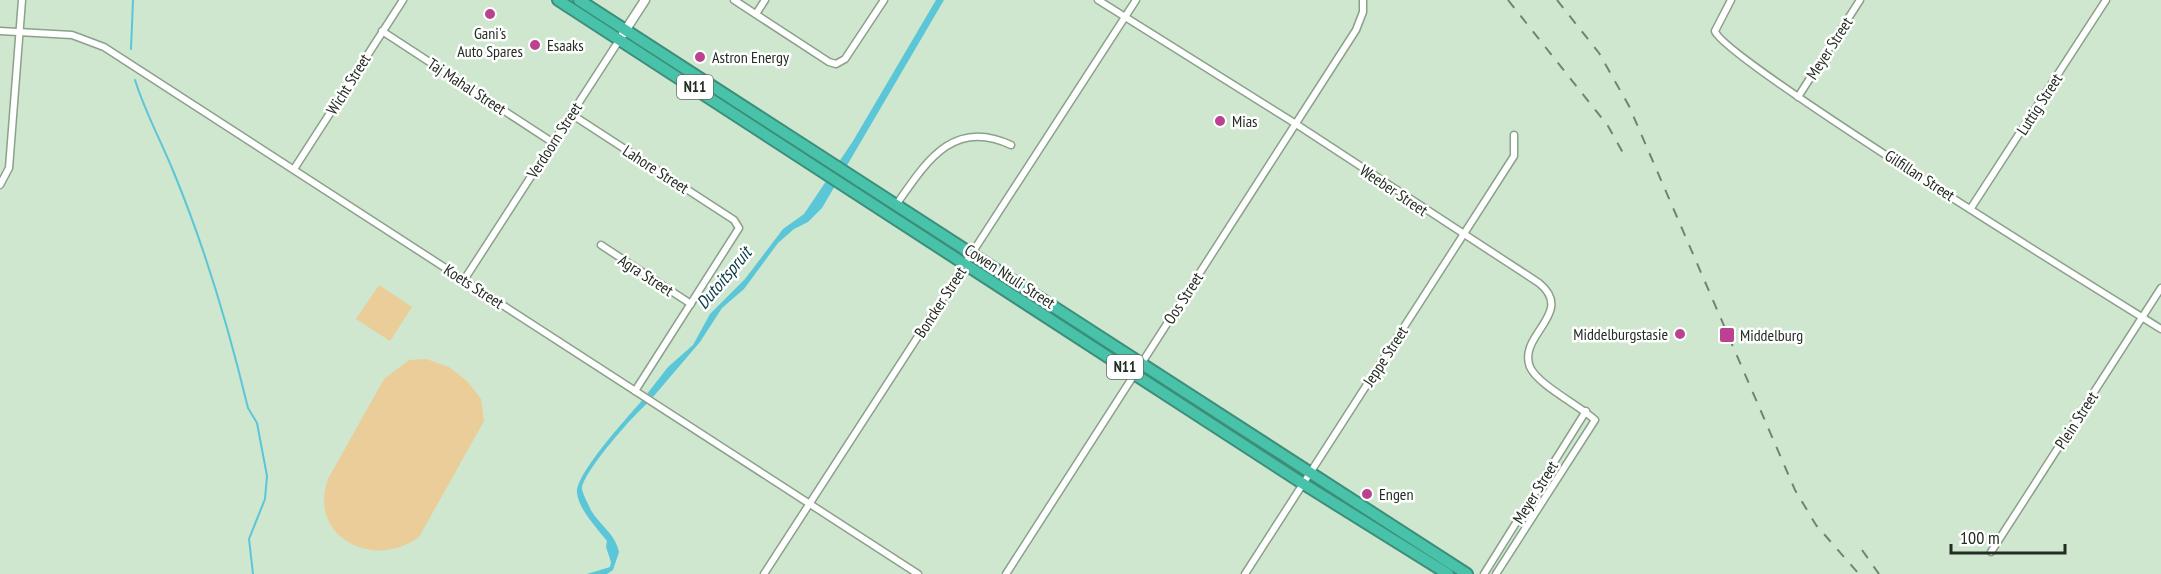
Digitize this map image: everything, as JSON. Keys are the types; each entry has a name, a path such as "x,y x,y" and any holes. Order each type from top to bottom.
{"highway":[{"name":"Cowen Ntuli Street","path":"558,0 623,35 835,166 896,206 968,260"},
{"name":"Cowen Ntuli Street","path":"579,0 623,35 844,186 968,260 1467,574"},
{"name":"Cowen Ntuli Street","path":"1138,369 1302,483 1448,574"}],"street":[{"path":"0,185 9,168 22,0"},
{"name":"Wicht Street","path":"294,169 403,0"},
{"name":"Verdoorn Street","path":"464,280 645,0"},
{"path":"734,0 829,62 841,62 884,0"},
{"path":"756,14 765,0"},
{"name":"Weeber Street","path":"1098,0 1296,124 1463,236 1539,283 1550,294 1551,307 1530,347 1529,364 1538,377 1595,420"},
{"name":"Boncker Street","path":"764,574 1136,0"},
{"name":"Oos Street","path":"1006,574 1360,22 1364,0"},
{"name":"Gilfillan Street","path":"1731,0 1716,26 1716,35 1734,52 1798,97 2161,330"},
{"name":"Meyer Street","path":"1798,97 1860,0"},
{"name":"Luttig Street","path":"1971,208 2106,0"},
{"name":"Taj Mahal Street","path":"382,31 552,142"},
{"name":"Koets Street","path":"0,32 72,35 104,47 918,574"},
{"name":"Lahore Street","path":"571,114 734,220 739,228 691,304"},
{"path":"896,206 926,163 940,150 977,135 1011,145"},
{"name":"Jeppe Street","path":"1245,574 1514,156 1514,135"},
{"name":"Agra Street","path":"601,245 691,304"},
{"name":"Plein Street","path":"1991,552 2161,288"},
{"path":"635,391 691,304"},
{"name":"Meyer Street","path":"1484,574 1586,411"},
{"name":"Meyer Street","path":"1496,574 1595,420"}],"shaded area":[{"path":"379,285 412,307 390,341 356,319"},
{"path":"426,359 449,367 467,381 481,399 484,421 419,537 401,547 382,550 364,549 348,542 335,531 327,517 324,499 328,479 384,379 409,360"}],"water":[{"path":"936,0 944,0 822,208 808,222 794,229 778,243 744,289 722,308 700,342 653,397 647,394 668,367 693,345 710,314 745,279 783,229 804,214 853,141"},
{"path":"644,398 649,402 610,444 584,481 582,489 587,502 596,518 614,539 619,552 613,570 607,574 587,574 610,567 611,562 606,547 607,541 578,499 579,484 593,459"}],"waterway":[{"path":"131,49 133,0"},
{"path":"135,80 196,230 233,348 248,408 257,423 267,476 265,499 249,539 253,574"}],"railway":[{"path":"1508,0 1608,126 1627,160"},
{"path":"1557,0 1599,53 1629,106 1795,490 1816,525 1859,574"},
{"path":"1862,550 1879,574"}],"place":[{"name":"Gani's Auto Spares","path":"490,14"},
{"name":"Esaaks","path":"535,45"},
{"name":"Astron Energy","path":"700,57"},
{"name":"Mias","path":"1220,121"},
{"name":"Middelburgstasie","path":"1680,334"},
{"name":"Middelburg","path":"1727,335"},
{"name":"Engen","path":"1367,494"}],"water label":[{"name":"Dutoitspruit","path":"724,278"}]}
